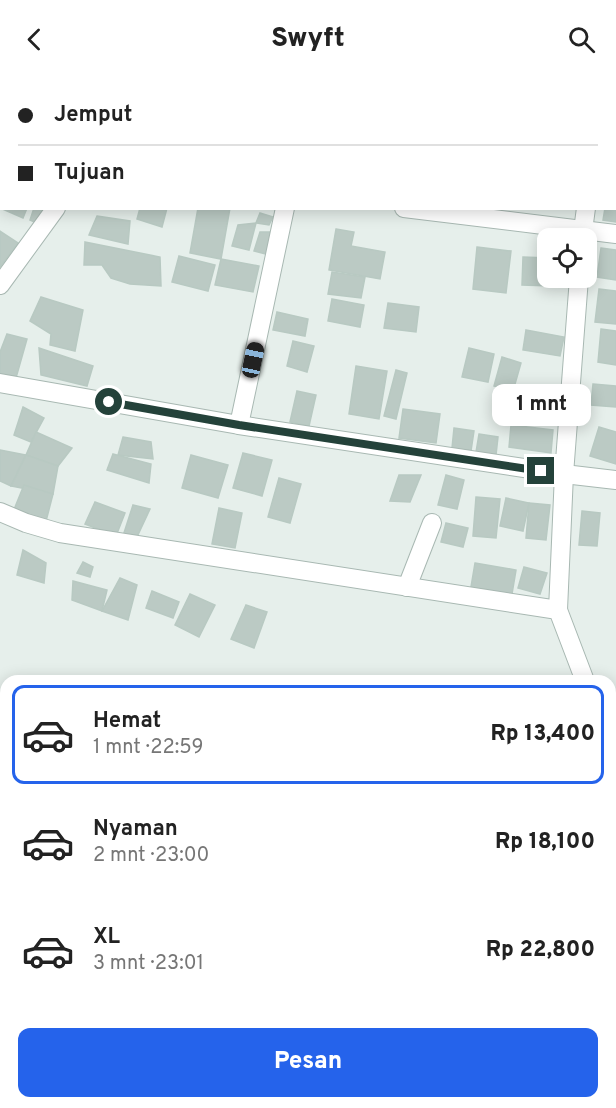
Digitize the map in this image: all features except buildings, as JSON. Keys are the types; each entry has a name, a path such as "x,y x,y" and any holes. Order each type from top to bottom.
{"street":[{"path":"0,285 55,210"},
{"path":"239,425 285,210"},
{"path":"418,210 542,228"},
{"path":"584,228 586,210"},
{"path":"597,234 616,234"},
{"path":"578,288 564,474 558,610 583,675"},
{"path":"0,382 239,425 616,480"},
{"path":"0,512 26,524 60,533 558,610"},
{"path":"407,586 432,524"}],"route":[{"path":"109,402 239,425 541,471"}]}
